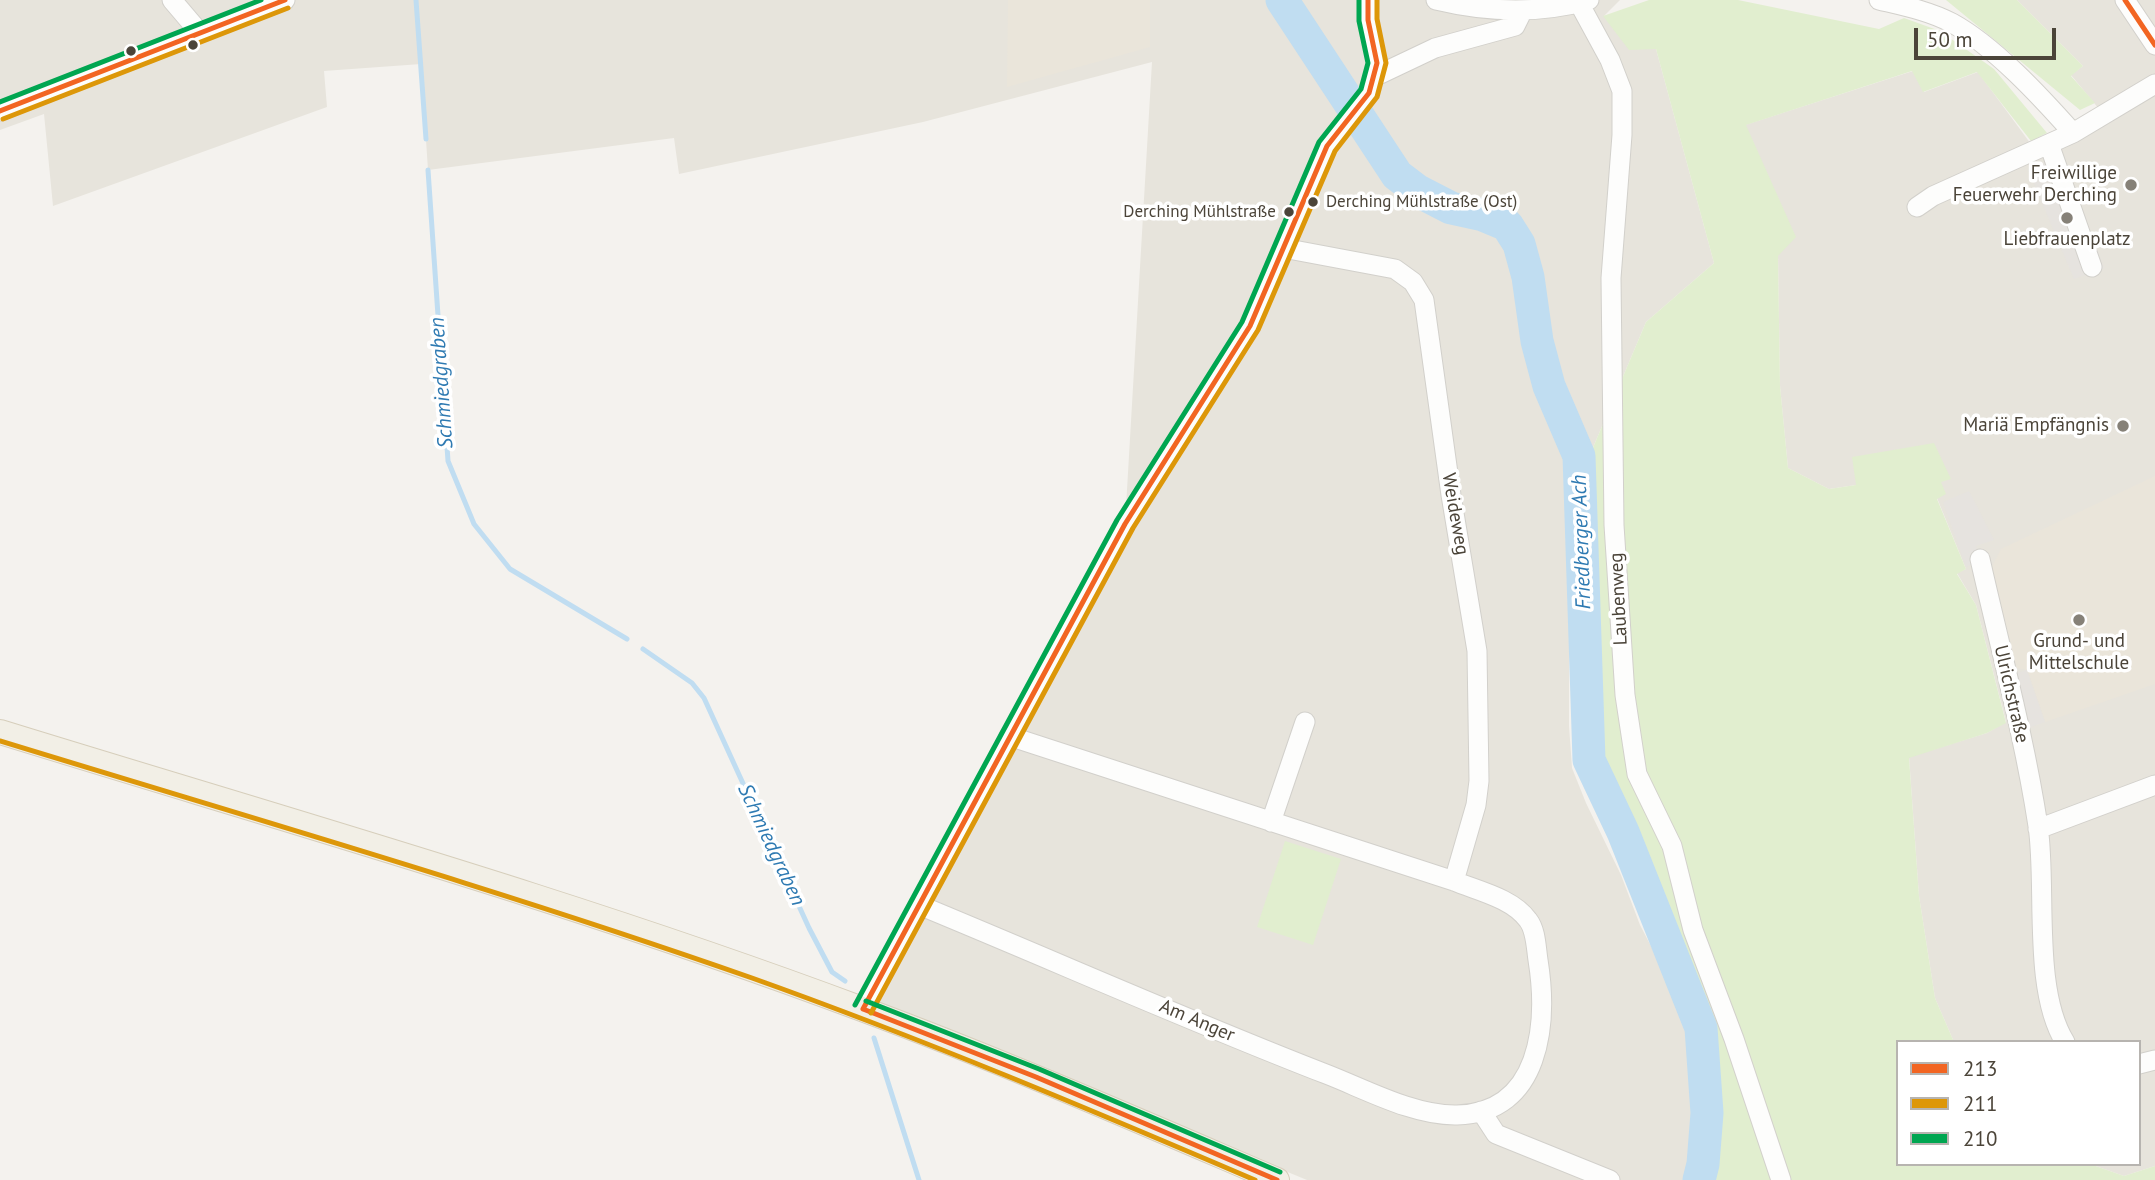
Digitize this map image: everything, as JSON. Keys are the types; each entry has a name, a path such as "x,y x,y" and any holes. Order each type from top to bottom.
{"main road":[{"path":"0,732 553,904 863,1009 1036,1077 1277,1180"}],"street":[{"path":"172,0 200,33"},
{"path":"0,111 285,0"},
{"path":"863,1009 1125,524 1250,326 1327,146 1363,102 1376,76 1376,49 1368,20 1368,0"},
{"path":"1436,0 1484,8 1524,10 1584,1"},
{"path":"1879,0 1915,9 1952,24 1988,50 2073,133"},
{"path":"2126,0 2155,45"},
{"name":"Laubenweg","path":"1584,1 1622,91 1622,135 1611,278 1614,525 1625,695 1637,774 1672,846 1693,930 1734,1039 1781,1180"},
{"path":"1376,76 1435,48 1515,26 1524,10"},
{"path":"1917,207 1933,196 2073,133 2155,84"},
{"path":"2049,144 2092,267"},
{"name":"Weideweg","path":"1283,248 1395,269 1413,282 1424,300 1451,495 1477,651 1479,781 1476,805 1454,881"},
{"name":"Ulrichstraße","path":"1980,559 2020,725 2038,829 2047,981 2064,1040"},
{"path":"1270,822 1305,722"},
{"name":"Am Anger","path":"919,905 1306,1066 1410,1105 1457,1115 1481,1111 1516,1090 1534,1066 1539,1041 1541,977 1533,927 1527,918 1510,904 1454,881 1009,736"},
{"path":"2038,829 2155,785"},
{"path":"1481,1111 1496,1134 1610,1180"}],"shaded area":[{"path":"0,0 1620,0 1604,16 1656,49 1714,263 1646,322 1581,476 1569,534 1569,726 1572,768 1586,803 1621,875 1640,925 1694,1029 1703,1124 1683,1180 1307,1180 868,999 1125,524 1152,62 923,122 679,174 674,138 428,170 421,64 324,71 327,107 53,206 44,114 0,130"},
{"path":"1008,0 1150,0 1150,47 1007,87"},
{"path":"2017,0 2155,0 2155,1166 2124,1176 2096,1166 2141,1166 2141,1040 1953,1040 1935,998 1919,896 1909,757 1987,733 2006,722 1976,605 1957,573 1966,569 1937,498 1856,485 1829,489 1788,468 1780,386 1778,256 1745,125 1913,71 1924,92 1978,72 2036,151 2104,115 2071,75 2083,66"},
{"name":"Liebfrauenplatz","path":"2061,155 2104,268 2074,279 2028,169"},
{"name":"Grund- und Mittelschule","path":"2155,476 2155,684 2045,722 2027,670 2017,668 1989,572 2001,549"},
{"path":"1969,491 1994,540 1976,546 1980,559 1966,567 1943,502"},
{"path":"2027,670 2045,722 2028,728 2014,674"}],"green space":[{"path":"1649,0 1738,0 1879,29 1904,18 1940,31 1994,69 2047,133 2031,141 1977,72 1923,92 1912,71 1746,125 1796,237 1778,256 1780,386 1788,468 1829,489 1856,485 1852,457 1934,443 1951,479 1941,482 1946,494 1937,499 1966,569 1957,574 1976,605 2006,723 1987,733 1909,758 1919,896 1935,998 1953,1040 1896,1040 1896,1166 2096,1166 2124,1176 2155,1166 2155,1180 1710,1180 1715,1157 1715,1108 1708,1022 1598,757 1581,476 1646,322 1714,263 1656,49 1629,50 1603,16"},
{"path":"1946,0 2017,0 2083,66 2071,76 2095,103 2080,110"},
{"path":"1285,841 1341,859 1313,945 1257,927"}],"waterway":[{"name":"Schmiedgraben","path":"416,0 426,139"},
{"name":"Friedberger Ach","path":"1282,0 1397,175 1418,191 1451,208 1483,215 1507,225 1519,244 1528,277 1537,341 1549,386 1579,456 1589,760 1623,832 1701,1028 1707,1113 1699,1180"},
{"name":"Schmiedgraben","path":"428,170 448,461 474,524 510,569 627,639"},
{"name":"Schmiedgraben","path":"643,649 692,683 704,698 809,928 832,972 845,981"},
{"name":"Schmiedgraben","path":"874,1038 919,1180"}],"transit line":[{"name":"210","path":"0,102 261,0"},
{"name":"213","path":"0,111 285,0"},
{"name":"210","path":"855,1005 1117,520 1242,322 1319,142 1361,89 1368,63 1359,21 1359,0"},
{"name":"213","path":"863,1009 1125,524 1250,326 1327,146 1369,93 1377,63 1368,20 1368,0"},
{"name":"211","path":"871,1013 1133,528 1258,330 1335,151 1377,97 1386,63 1377,19 1377,0"},
{"name":"213","path":"2125,0 2155,45"},
{"name":"211","path":"3,119 288,8"},
{"name":"211","path":"0,741 471,885 752,978 943,1050 1255,1180"},
{"name":"210","path":"866,1001 1039,1069 1280,1172"},
{"name":"213","path":"863,1009 1036,1077 1277,1180"}],"place":[{"name":"Freiwillige Feuerwehr Derching","path":"2131,185"},
{"name":"Derching Mühlstraße (Ost)","path":"1313,202"},
{"name":"Derching Mühlstraße","path":"1289,212"},
{"name":"Liebfrauenplatz","path":"2067,218"},
{"name":"Mariä Empfängnis","path":"2123,426"},
{"name":"Grund- und Mittelschule","path":"2079,620"}]}
